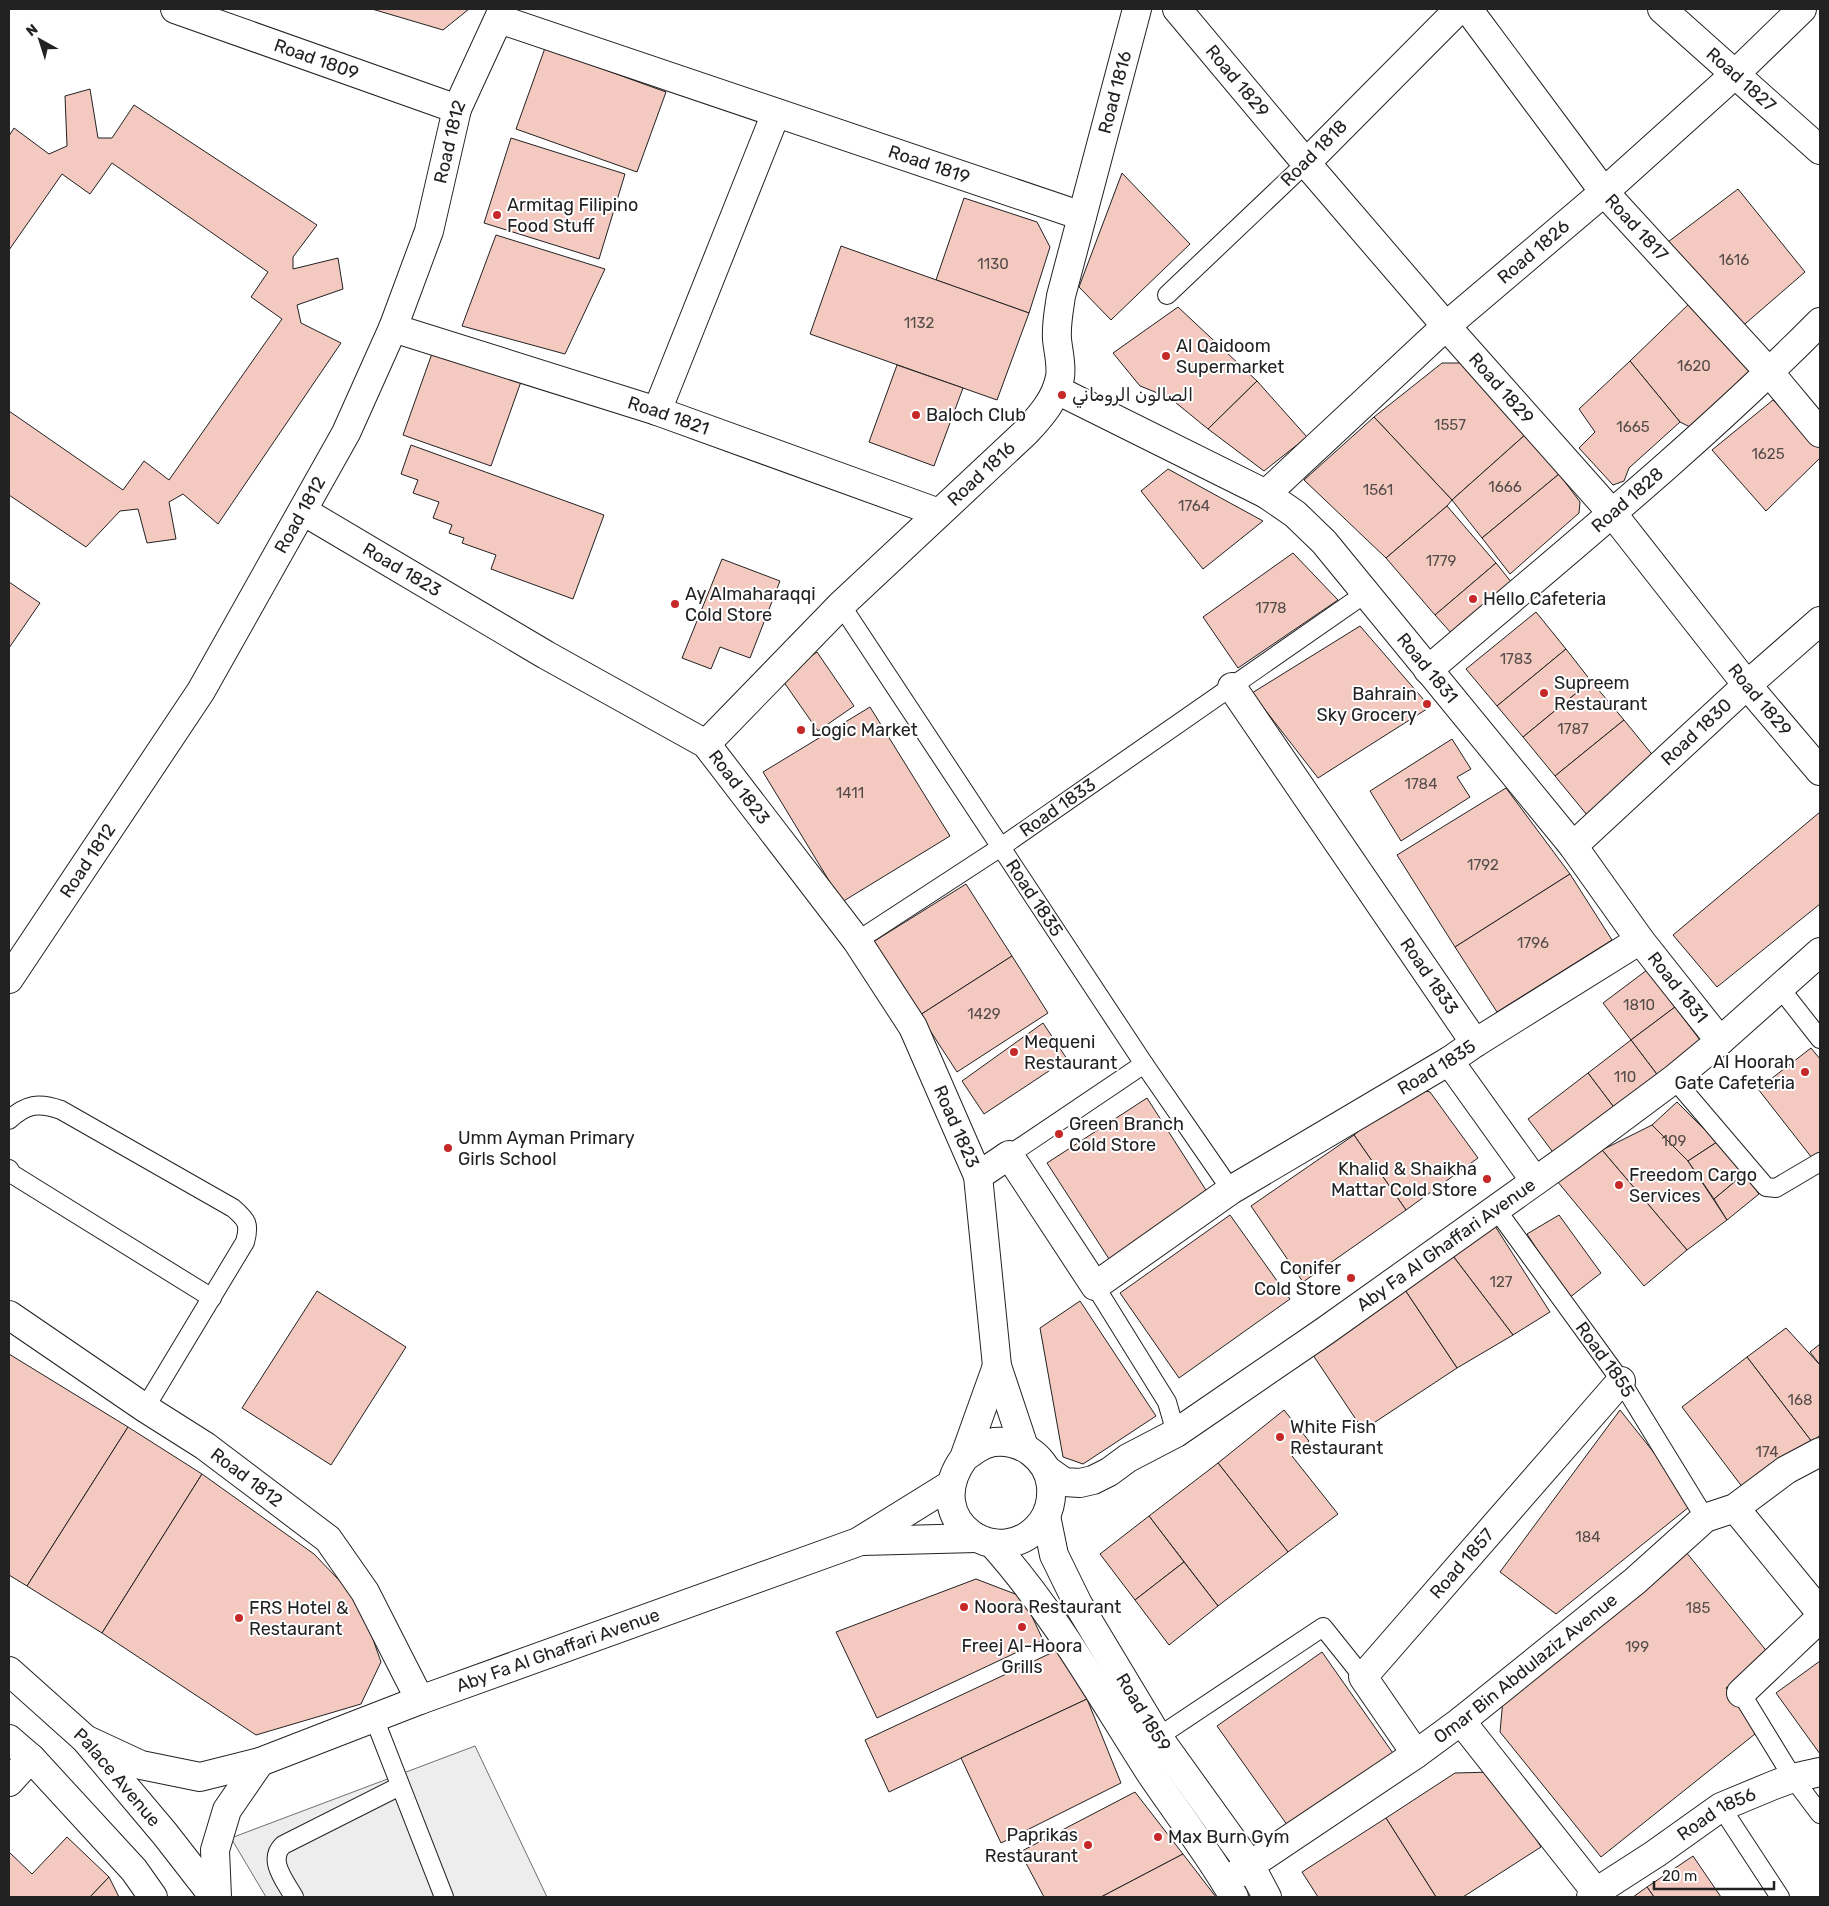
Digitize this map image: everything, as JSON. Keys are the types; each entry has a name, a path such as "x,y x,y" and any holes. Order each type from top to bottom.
{"street":[{"name":"Road 1809","path":"174,9 457,109"},
{"name":"Road 1816","path":"706,744 841,605 1039,419 1049,405 1057,390 1060,375 1057,339 1059,310 1137,9"},
{"name":"Road 1829","path":"1177,9 1446,326 1612,513 1747,685 1820,771"},
{"name":"Road 1818","path":"1306,163 1459,9"},
{"name":"Road 1817","path":"1468,9 1604,192 1770,372 1820,433"},
{"name":"Road 1827","path":"1662,9 1820,150"},
{"name":"Road 1826","path":"1266,494 1446,326 1604,192 1734,75 1802,9"},
{"name":"Road 1812","path":"9,979 201,690 346,433 393,328 429,231 457,109 501,14"},
{"name":"Road 1819","path":"501,14 776,113 1082,216"},
{"path":"657,411 776,113"},
{"name":"Road 1828","path":"1428,670 1612,513 1770,372 1820,322"},
{"name":"Road 1821","path":"393,328 657,411 939,513"},
{"name":"Road 1831","path":"1057,390 1266,494 1295,514 1324,542 1573,846 1640,940 1720,1041"},
{"name":"Road 1823","path":"303,511 546,655 706,744 857,941 913,1027 978,1176 997,1366 1024,1447"},
{"name":"Road 1830","path":"1573,846 1747,685 1820,621"},
{"name":"Road 1833","path":"1232,687 1475,1043"},
{"name":"Road 1835","path":"1095,1286 1231,1190 1449,1061 1640,940"},
{"name":"Aby Fa Al Ghaffari Avenue","path":"1047,1470 1064,1482 1080,1483 1093,1480 1109,1472 1128,1458 1176,1433 1325,1331 1674,1079 1720,1041 1820,952"},
{"path":"1449,1061 1535,1181"},
{"name":"Road 1823","path":"978,1176 1009,1155 1095,1286"},
{"name":"Road 1812","path":"9,1315 204,1446 328,1539 365,1592 420,1700"},
{"path":"964,1458 997,1366"},
{"name":"Road 1857","path":"1363,1677 1621,1381"},
{"path":"992,1442 1008,1442 1024,1447 1037,1457 1047,1470 1051,1485 1051,1501 1046,1516 1037,1529 1024,1538 1008,1543 984,1541 964,1528 954,1516 950,1500 950,1485 955,1470 964,1458 977,1448 992,1442"},
{"name":"Omar Bin Abdulaziz Avenue","path":"1230,1889 1250,1865 1416,1754 1461,1721 1635,1581 1705,1518 1735,1508 1786,1470 1820,1452"},
{"name":"Aby Fa Al Ghaffari Avenue","path":"85,1739 141,1765 200,1777 260,1762 420,1700 858,1542 950,1485"},
{"path":"1735,1508 1820,1612"},
{"name":"Road 1859","path":"1046,1516 1054,1555 1078,1604 1158,1737 1250,1865 1268,1897"},
{"name":"Aby Fa Al Ghaffari Avenue","path":"858,1542 984,1541"},
{"name":"Road 1859","path":"984,1541 1016,1570 1047,1612 1150,1772 1230,1889"},
{"path":"1740,1693 1820,1618"},
{"name":"Palace Avenue","path":"9,1670 85,1739 165,1834 214,1897"},
{"path":"1363,1677 1416,1754"},
{"path":"1461,1721 1594,1894"},
{"path":"9,1739 31,1758 134,1870 153,1897"},
{"path":"9,1782 31,1758"},
{"path":"218,1897 215,1850 227,1810 260,1762"},
{"name":"Road 1856","path":"1594,1894 1722,1807 1793,1778 1820,1772"}],"lane":[{"name":"Road 1818","path":"1167,295 1306,163"},
{"name":"Road 1833","path":"857,941 1001,847 1366,593"},
{"name":"Road 1835","path":"841,605 1144,1064 1231,1190"},
{"path":"1780,988 1820,1039"},
{"name":"Road 1823","path":"1009,1155 1144,1064"},
{"path":"1674,1079 1766,1187 1776,1188 1820,1162"},
{"path":"9,1120 19,1111 33,1105 47,1105 60,1110 233,1208 245,1219 249,1230 245,1242 145,1408"},
{"path":"9,1169 12,1174 212,1298"},
{"name":"Road 1855","path":"1496,1209 1621,1381 1705,1518"},
{"name":"Road 1823","path":"1095,1286 1167,1402 1176,1433"},
{"path":"1158,1737 1324,1628 1363,1677"},
{"path":"1740,1693 1793,1778 1820,1814"},
{"path":"374,1718 444,1897"},
{"path":"294,1897 276,1864 278,1850 283,1845 400,1786"},
{"path":"1722,1807 1780,1897"}],"shaded area":[{"path":"475,1746 547,1897 266,1897 231,1838"}],"building":[{"path":"372,9 469,9 443,30"},
{"path":"545,48 666,92 637,172 516,129"},
{"path":"90,89 98,138 112,138 134,105 317,225 293,257 293,269 338,258 343,289 297,305 301,323 341,343 218,524 183,494 169,502 176,539 147,543 138,509 120,511 86,547 9,495 9,411 123,490 144,461 169,480 282,319 251,297 268,272 112,163 90,194 62,174 9,250 9,136 14,128 49,154 67,146 65,96"},
{"path":"511,138 625,174 599,259 484,223"},
{"path":"1122,173 1190,244 1111,320 1079,287"},
{"path":"1738,189 1805,272 1738,330 1660,248"},
{"path":"964,198 1037,222 1050,247 1029,313 936,280"},
{"path":"496,235 605,269 565,354 462,326"},
{"path":"841,246 1029,313 997,400 810,334"},
{"path":"1693,300 1759,371 1692,428 1680,422 1630,361"},
{"path":"1178,307 1257,381 1208,429 1170,398 1140,386 1113,353"},
{"path":"435,345 523,376 491,466 403,435"},
{"path":"1630,361 1680,422 1629,468 1624,481 1613,485 1579,448 1595,432 1579,409"},
{"path":"1442,363 1462,363 1526,434 1452,500 1374,417"},
{"name":"Baloch Club","path":"897,365 963,388 934,466 869,442"},
{"path":"1257,381 1307,437 1264,471 1208,429"},
{"path":"1773,400 1820,446 1820,458 1766,511 1712,450"},
{"path":"1374,417 1452,500 1386,558 1304,480"},
{"path":"1526,434 1559,474 1482,538 1452,500"},
{"path":"411,445 604,515 573,599 491,569 496,555 462,543 464,538 449,533 452,525 433,518 439,502 413,493 418,480 401,474"},
{"path":"1168,469 1263,521 1203,569 1141,491"},
{"path":"1559,474 1580,502 1579,513 1510,574 1482,538"},
{"path":"1447,506 1496,563 1435,615 1386,558"},
{"path":"1293,553 1338,600 1238,668 1203,617"},
{"path":"722,559 780,581 750,658 720,647 711,669 682,658"},
{"name":"Hello Cafeteria","path":"1496,563 1512,583 1452,634 1435,615"},
{"path":"9,582 40,603 9,648"},
{"path":"1536,612 1566,649 1497,706 1466,669"},
{"path":"1360,626 1430,707 1318,778 1252,693"},
{"name":"Supreem Restaurant","path":"1566,649 1591,681 1523,737 1497,706"},
{"path":"817,652 854,706 818,731 781,678"},
{"path":"1591,681 1624,720 1555,776 1523,737"},
{"path":"870,707 950,836 842,902 763,772"},
{"path":"1624,720 1655,758 1587,815 1555,776"},
{"path":"1452,739 1471,769 1457,777 1470,797 1401,841 1370,791"},
{"path":"1506,788 1570,874 1455,947 1397,855"},
{"path":"1820,812 1820,904 1717,987 1673,935"},
{"path":"1570,874 1612,940 1497,1012 1455,947"},
{"path":"966,884 1012,956 920,1015 873,942"},
{"path":"1012,956 1048,1013 957,1072 920,1015"},
{"path":"1647,970 1675,1007 1631,1040 1603,1003"},
{"path":"1675,1007 1706,1048 1662,1081 1631,1040"},
{"path":"1043,1023 1067,1059 984,1114 962,1081"},
{"path":"1631,1040 1662,1081 1619,1114 1588,1073"},
{"path":"1811,1048 1820,1059 1820,1152 1812,1158 1758,1089"},
{"path":"1588,1073 1619,1114 1558,1159 1528,1119"},
{"path":"1411,1088 1430,1092 1478,1158 1406,1210 1354,1135"},
{"path":"1147,1098 1211,1198 1111,1262 1047,1163"},
{"path":"1677,1102 1717,1142 1688,1161 1652,1125"},
{"path":"1652,1125 1688,1161 1727,1220 1687,1250 1602,1150"},
{"path":"1354,1135 1406,1210 1303,1282 1251,1206"},
{"path":"1717,1142 1744,1174 1714,1199 1688,1161"},
{"path":"1602,1150 1687,1250 1644,1286 1557,1181"},
{"path":"1744,1174 1759,1194 1727,1220 1714,1199"},
{"path":"1230,1215 1290,1299 1179,1378 1120,1293"},
{"path":"1559,1215 1601,1273 1569,1298 1527,1234"},
{"path":"1495,1226 1550,1312 1513,1335 1450,1252"},
{"path":"1450,1252 1513,1335 1457,1368 1403,1287"},
{"path":"1403,1287 1457,1368 1363,1430 1309,1349"},
{"path":"317,1291 406,1347 331,1465 242,1408"},
{"path":"1080,1301 1156,1416 1083,1464 1063,1457 1040,1328"},
{"path":"1786,1328 1820,1365 1820,1435 1812,1442 1747,1357"},
{"path":"1820,1344 1820,1365 1810,1352"},
{"path":"9,1354 128,1427 27,1586 9,1575"},
{"path":"1747,1357 1812,1442 1746,1492 1682,1407"},
{"path":"1284,1410 1309,1441 1292,1456 1338,1514 1288,1552 1218,1463"},
{"path":"1620,1410 1694,1503 1556,1614 1500,1572"},
{"path":"128,1427 202,1474 102,1633 27,1586"},
{"path":"1218,1463 1288,1552 1218,1606 1149,1516"},
{"name":"FRS Hotel & Restaurant","path":"202,1474 314,1554 360,1602 381,1662 361,1704 256,1735 102,1633"},
{"path":"1149,1516 1184,1562 1135,1600 1100,1554"},
{"path":"1686,1552 1769,1654 1726,1688 1760,1730 1601,1857 1500,1732 1503,1699"},
{"path":"1184,1562 1218,1606 1169,1645 1135,1600"},
{"path":"976,1579 1023,1597 1043,1640 877,1718 836,1632"},
{"path":"1064,1647 1087,1699 889,1792 865,1740"},
{"path":"1322,1652 1395,1756 1290,1829 1217,1726"},
{"path":"1820,1661 1820,1754 1776,1693"},
{"path":"1087,1699 1121,1783 1001,1843 961,1758"},
{"path":"1493,1772 1541,1847 1463,1897 1436,1897 1386,1818 1455,1773"},
{"path":"1135,1792 1183,1854 1101,1897 1044,1897 1020,1852"},
{"path":"1386,1818 1436,1897 1318,1897 1302,1872"},
{"path":"67,1837 109,1877 90,1897 9,1897 9,1852 32,1874"},
{"path":"1183,1854 1216,1897 1101,1897"},
{"path":"1693,1856 1721,1897 1654,1897 1647,1887"},
{"path":"109,1877 119,1897 90,1897"},
{"path":"1647,1887 1654,1897 1633,1897"}],"place":[{"name":"Armitag Filipino Food Stuff","path":"497,215"},
{"name":"Al Qaidoom Supermarket","path":"1166,356"},
{"name":"الصالون الروماني","path":"1062,395"},
{"name":"Baloch Club","path":"916,415"},
{"name":"Hello Cafeteria","path":"1473,599"},
{"name":"Ay Almaharaqqi Cold Store","path":"675,604"},
{"name":"Supreem Restaurant","path":"1544,693"},
{"name":"Bahrain Sky Grocery","path":"1427,704"},
{"name":"Logic Market","path":"801,730"},
{"name":"Mequeni Restaurant","path":"1014,1052"},
{"name":"Al Hoorah Gate Cafeteria","path":"1805,1072"},
{"name":"Green Branch Cold Store","path":"1059,1134"},
{"name":"Umm Ayman Primary Girls School","path":"448,1148"},
{"name":"Khalid & Shaikha Mattar Cold Store","path":"1487,1179"},
{"name":"Freedom Cargo Services","path":"1619,1185"},
{"name":"Conifer Cold Store","path":"1351,1278"},
{"name":"White Fish Restaurant","path":"1280,1437"},
{"name":"Noora Restaurant","path":"964,1607"},
{"name":"FRS Hotel & Restaurant","path":"239,1618"},
{"name":"Freej Al-Hoora Grills","path":"1022,1627"},
{"name":"Max Burn Gym","path":"1158,1837"},
{"name":"Paprikas Restaurant","path":"1088,1845"}]}
